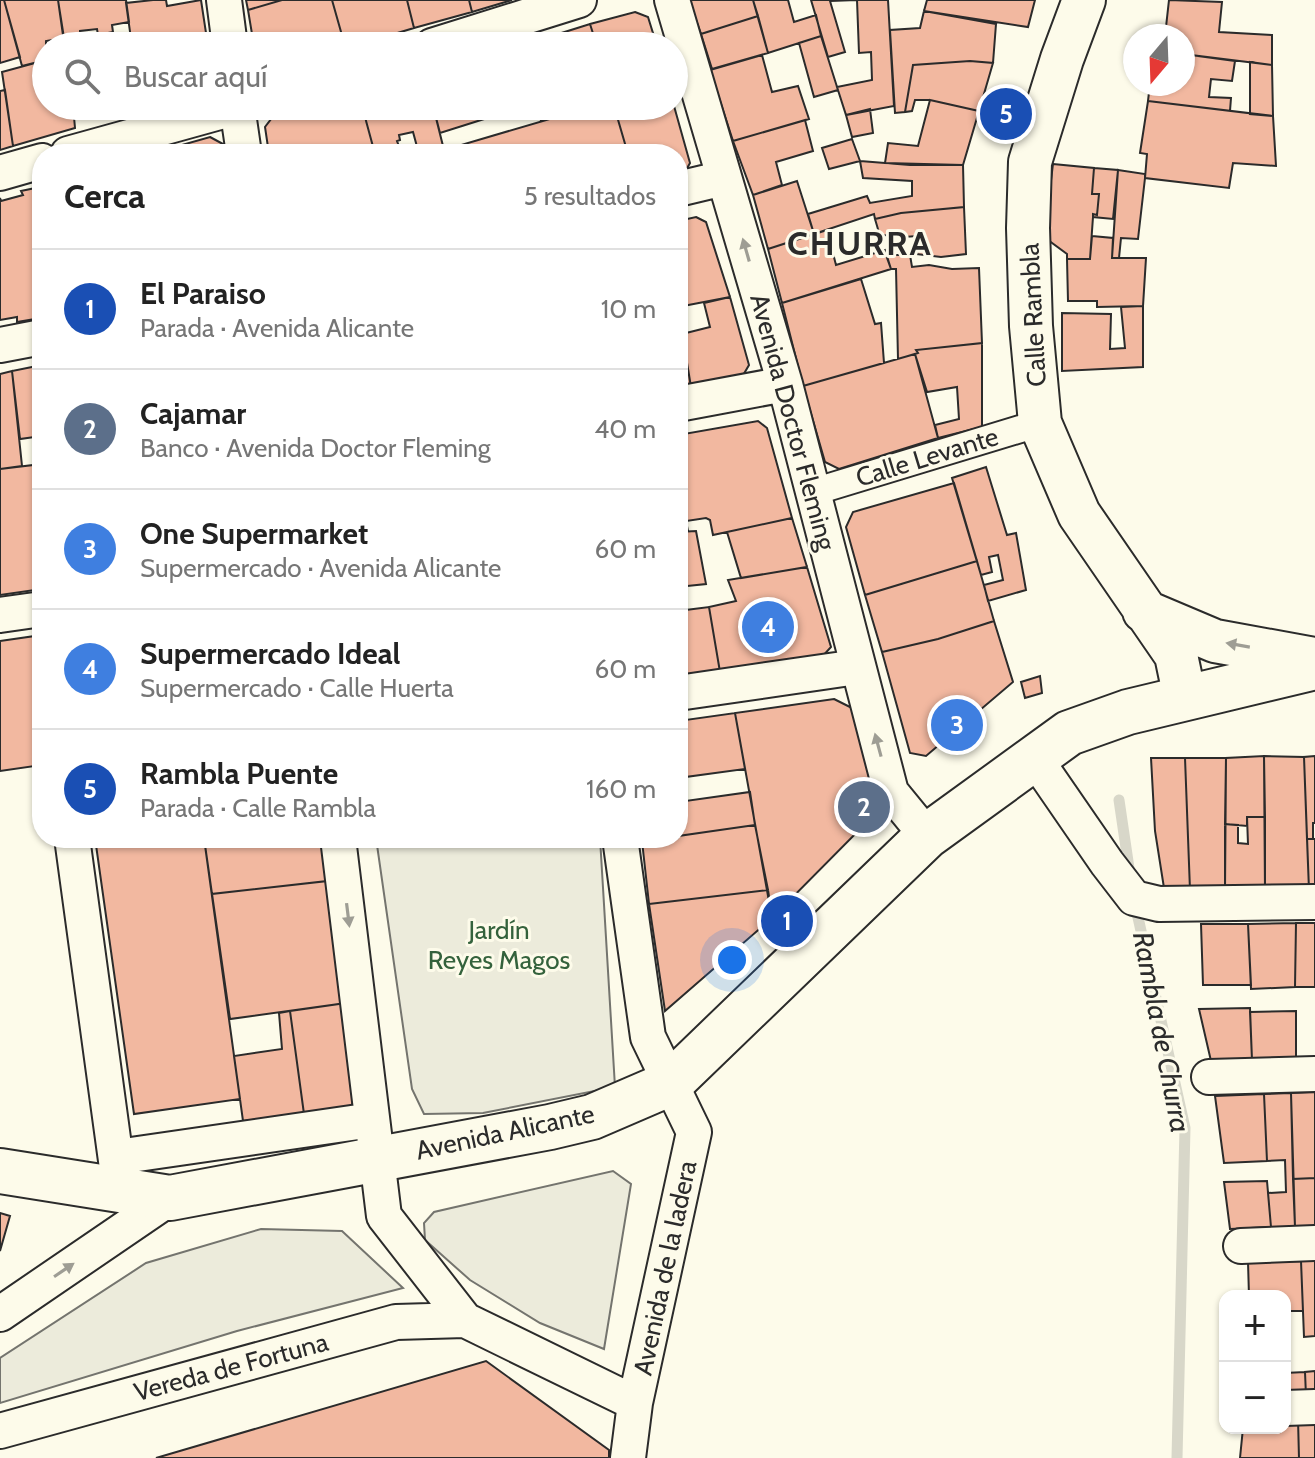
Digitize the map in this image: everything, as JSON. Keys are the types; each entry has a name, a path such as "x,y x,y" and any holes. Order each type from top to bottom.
{"main road":[{"path":"1185,698 1315,667"},
{"path":"1227,687 1315,697"},
{"name":"Avenida Alicante","path":"0,1171 119,1174 170,1198 374,1140 550,1127 592,1117 671,1083 927,836 1051,745 1128,712 1185,698"}],"street":[{"path":"224,0 228,32"},
{"path":"477,32 579,0"},
{"name":"Avenida Doctor Fleming","path":"672,0 681,32"},
{"name":"Calle Rambla","path":"1084,0 1030,162 1028,228 1031,312 1040,423 1079,514 1176,655 1185,698"},
{"name":"Avenida Doctor Fleming","path":"688,55 785,384 891,792 927,836"},
{"path":"103,144 188,120"},
{"path":"240,120 243,144"},
{"path":"0,173 32,164"},
{"path":"688,187 724,178"},
{"path":"0,345 32,339"},
{"path":"688,402 785,384"},
{"name":"Calle Levante","path":"813,492 1040,423"},
{"path":"0,615 32,610"},
{"path":"1143,611 1215,641 1315,659"},
{"path":"688,692 857,667"},
{"path":"1051,745 1107,863 1134,898 1159,904 1315,902"},
{"path":"73,848 119,1174 374,1140"},
{"path":"339,848 384,1216 465,1320 635,1403"},
{"name":"Avenida de la ladera","path":"621,848 648,1037 694,1132 635,1403 628,1458"},
{"path":"1209,1077 1315,1074"},
{"path":"0,1314 170,1198"},
{"path":"1241,1246 1315,1243"},
{"name":"Vereda de Fortuna","path":"0,1431 396,1322 465,1320"},
{"path":"1291,1408 1315,1407"}],"green space":[{"name":"Jardín Reyes Magos","path":"377,848 601,848 615,1087 483,1113 424,1114 412,1089"},
{"path":"613,1171 631,1184 604,1349 540,1323 470,1280 425,1240 424,1223 434,1212"},
{"path":"261,1229 342,1231 403,1288 237,1331 0,1403 0,1358 146,1263"}],"building":[{"path":"0,0 4,0 20,57 0,63"},
{"path":"4,0 58,0 63,32 32,32 32,64 22,66"},
{"path":"58,0 126,0 129,22 112,25 113,32 98,32 97,29 63,32"},
{"path":"166,0 167,6 201,0 206,32 130,32 126,3"},
{"path":"246,0 282,0 248,10"},
{"path":"282,0 332,0 341,32 252,32 248,10"},
{"path":"332,0 407,0 414,28 401,32 341,32"},
{"path":"407,0 469,0 472,12 414,28"},
{"path":"469,0 512,0 472,12"},
{"path":"689,0 753,0 758,16 701,34"},
{"path":"753,0 788,0 794,22 816,15 821,36 768,53"},
{"path":"811,0 857,0 830,1 845,52 828,57"},
{"path":"857,0 888,0 894,106 846,115 837,87 872,80 871,52 859,53"},
{"path":"927,0 1035,0 1028,27 924,11"},
{"path":"1169,0 1222,2 1219,32 1272,35 1272,65 1195,55 1195,24 1166,24"},
{"path":"924,11 996,24 993,63 970,61 913,65 905,112 895,113 890,30 920,28"},
{"path":"635,12 648,17 653,32 593,32 590,24"},
{"path":"758,16 768,53 712,69 701,34"},
{"path":"590,24 593,32 565,32"},
{"path":"821,36 838,90 814,97 799,43"},
{"path":"762,55 772,92 798,86 809,119 733,141 710,70"},
{"path":"1195,56 1235,61 1232,81 1211,79 1209,97 1231,98 1230,111 1148,101 1149,96 1195,96"},
{"path":"970,61 993,63 979,111 930,100 915,100 912,111 905,112 913,65"},
{"path":"1250,62 1272,65 1273,116 1250,114"},
{"path":"32,64 32,120 74,120 75,128 13,146 2,72"},
{"path":"5,90 13,146 0,150 0,91"},
{"path":"930,100 979,111 963,165 885,163 888,143 918,146"},
{"path":"1148,101 1273,116 1276,166 1233,163 1229,188 1145,178 1147,154 1140,153"},
{"path":"870,109 873,133 852,137 846,115"},
{"path":"270,120 366,120 372,144 268,144 265,127"},
{"path":"366,120 436,120 442,144 416,144 413,132 399,135 398,144 372,144"},
{"path":"437,120 481,120 440,133"},
{"path":"546,120 618,120 625,144 464,144"},
{"path":"618,120 678,120 685,144 625,144"},
{"path":"805,120 813,151 776,162 782,185 753,195 733,141"},
{"path":"210,137 223,144 185,144"},
{"path":"852,139 860,161 829,169 822,148"},
{"path":"860,161 963,165 964,207 901,213 875,219 874,214 814,234 808,214 867,196 870,203 912,196 912,181 863,178"},
{"path":"1053,164 1094,168 1092,194 1099,194 1097,215 1093,214 1090,259 1067,259 1067,254 1044,237"},
{"path":"1094,168 1118,170 1113,219 1093,217 1093,214 1097,215 1099,194 1092,194"},
{"path":"1118,170 1145,174 1145,178 1138,239 1121,238 1119,258 1112,258"},
{"path":"797,181 814,234 768,249 753,195"},
{"path":"32,189 32,320 17,322 17,317 0,320 0,198 1,201 23,195 21,191"},
{"path":"964,207 966,254 941,257 916,254 919,250 917,236 904,237 902,233 880,236 875,219 901,213"},
{"path":"696,217 706,222 730,297 688,305 688,219"},
{"path":"827,230 836,265 885,250 891,269 782,303 768,249"},
{"path":"1092,236 1113,238 1112,258 1146,258 1143,306 1097,307 1097,301 1068,301 1067,259 1090,259"},
{"path":"886,255 910,255 912,267 979,268 982,343 916,350 918,353 898,359 896,269 891,269"},
{"path":"861,279 875,324 881,323 884,363 803,386 782,303"},
{"path":"730,297 749,365 742,377 691,387 688,332 710,327 704,303"},
{"path":"1143,306 1143,367 1062,371 1062,313 1111,314 1110,349 1125,348 1121,307"},
{"path":"982,343 982,427 938,438 935,425 959,419 957,387 927,392 916,350"},
{"path":"915,354 938,438 839,469 825,462 803,386"},
{"path":"32,367 32,437 20,439 12,371"},
{"path":"12,371 22,466 0,469 0,374"},
{"path":"758,421 767,428 792,518 713,535 710,520 688,521 688,433"},
{"path":"32,465 32,590 0,595 0,469"},
{"path":"986,467 1007,535 1016,533 1026,590 988,601 984,585 1003,580 998,555 989,557 992,572 981,575 952,478"},
{"path":"954,483 977,561 865,595 846,527 853,512"},
{"path":"792,518 807,567 741,578 727,532"},
{"path":"688,531 696,531 706,584 688,586"},
{"path":"977,561 994,621 938,639 882,652 865,595"},
{"path":"807,567 831,647 821,658 720,672 709,607 736,601 728,580"},
{"path":"709,607 720,672 688,677 688,610"},
{"path":"994,621 1013,682 926,756 910,753 882,652 938,639"},
{"path":"32,636 32,766 0,771 0,641"},
{"path":"1040,676 1042,693 1025,698 1021,682"},
{"path":"834,699 852,708 880,809 772,918 735,713"},
{"path":"735,713 745,769 688,777 688,720"},
{"path":"1264,756 1265,817 1247,817 1247,826 1225,824 1226,758"},
{"path":"1264,756 1304,757 1309,890 1265,891"},
{"path":"1315,756 1315,823 1313,839 1307,839 1304,757"},
{"path":"1151,758 1185,758 1190,890 1164,888 1155,831"},
{"path":"1185,758 1226,758 1225,891 1190,890"},
{"path":"750,792 755,825 688,835 688,801"},
{"path":"1247,817 1265,817 1265,891 1225,891 1225,824 1238,825 1238,843 1248,844"},
{"path":"755,825 768,890 649,904 643,848 688,848 688,835"},
{"path":"1307,839 1315,839 1315,890 1309,890"},
{"path":"96,848 205,848 240,1099 134,1114"},
{"path":"205,848 322,848 327,881 212,894"},
{"path":"327,881 346,1003 230,1019 212,894"},
{"path":"768,890 772,918 665,1011 649,904"},
{"path":"1296,923 1315,923 1315,987 1295,987"},
{"path":"1296,923 1295,987 1251,989 1248,924"},
{"path":"1201,924 1248,924 1251,985 1203,985"},
{"path":"346,1003 358,1094 351,1106 304,1114 290,1011"},
{"path":"1250,1008 1252,1060 1211,1061 1199,1009"},
{"path":"290,1011 304,1114 243,1121 234,1056 282,1049 279,1013"},
{"path":"1296,1011 1296,1059 1252,1060 1250,1012"},
{"path":"1315,1092 1315,1178 1293,1179 1291,1093"},
{"path":"1291,1093 1295,1227 1271,1227 1268,1193 1286,1192 1285,1160 1267,1161 1264,1094"},
{"path":"1264,1094 1267,1161 1224,1163 1215,1096"},
{"path":"1315,1178 1315,1226 1295,1227 1293,1179"},
{"path":"1267,1181 1271,1227 1230,1229 1224,1182"},
{"path":"0,1213 10,1216 0,1251"},
{"path":"1301,1261 1303,1311 1291,1311 1291,1290 1249,1290 1248,1262"},
{"path":"1301,1261 1315,1261 1315,1336 1304,1337"},
{"path":"486,1361 609,1450 609,1458 156,1458"},
{"path":"1315,1371 1315,1396 1306,1396 1305,1372"},
{"path":"1305,1372 1306,1396 1291,1397 1291,1373"},
{"path":"1315,1418 1315,1458 1299,1458 1298,1419"},
{"path":"1291,1419 1298,1419 1299,1458 1240,1458 1242,1434 1291,1434"}],"waterway":[{"name":"Rambla de Churra","path":"1119,800 1130,875"},
{"name":"Rambla de Churra","path":"1135,904 1185,1128 1177,1458"}],"place":[{"name":"Rambla Puente","path":"1006,114"},
{"name":"Supermercado Ideal","path":"768,627"},
{"name":"One Supermarket","path":"957,725"},
{"name":"Cajamar","path":"864,807"},
{"name":"El Paraiso","path":"787,921"}],"district":[{"name":"CHURRA","path":"860,243"}]}
